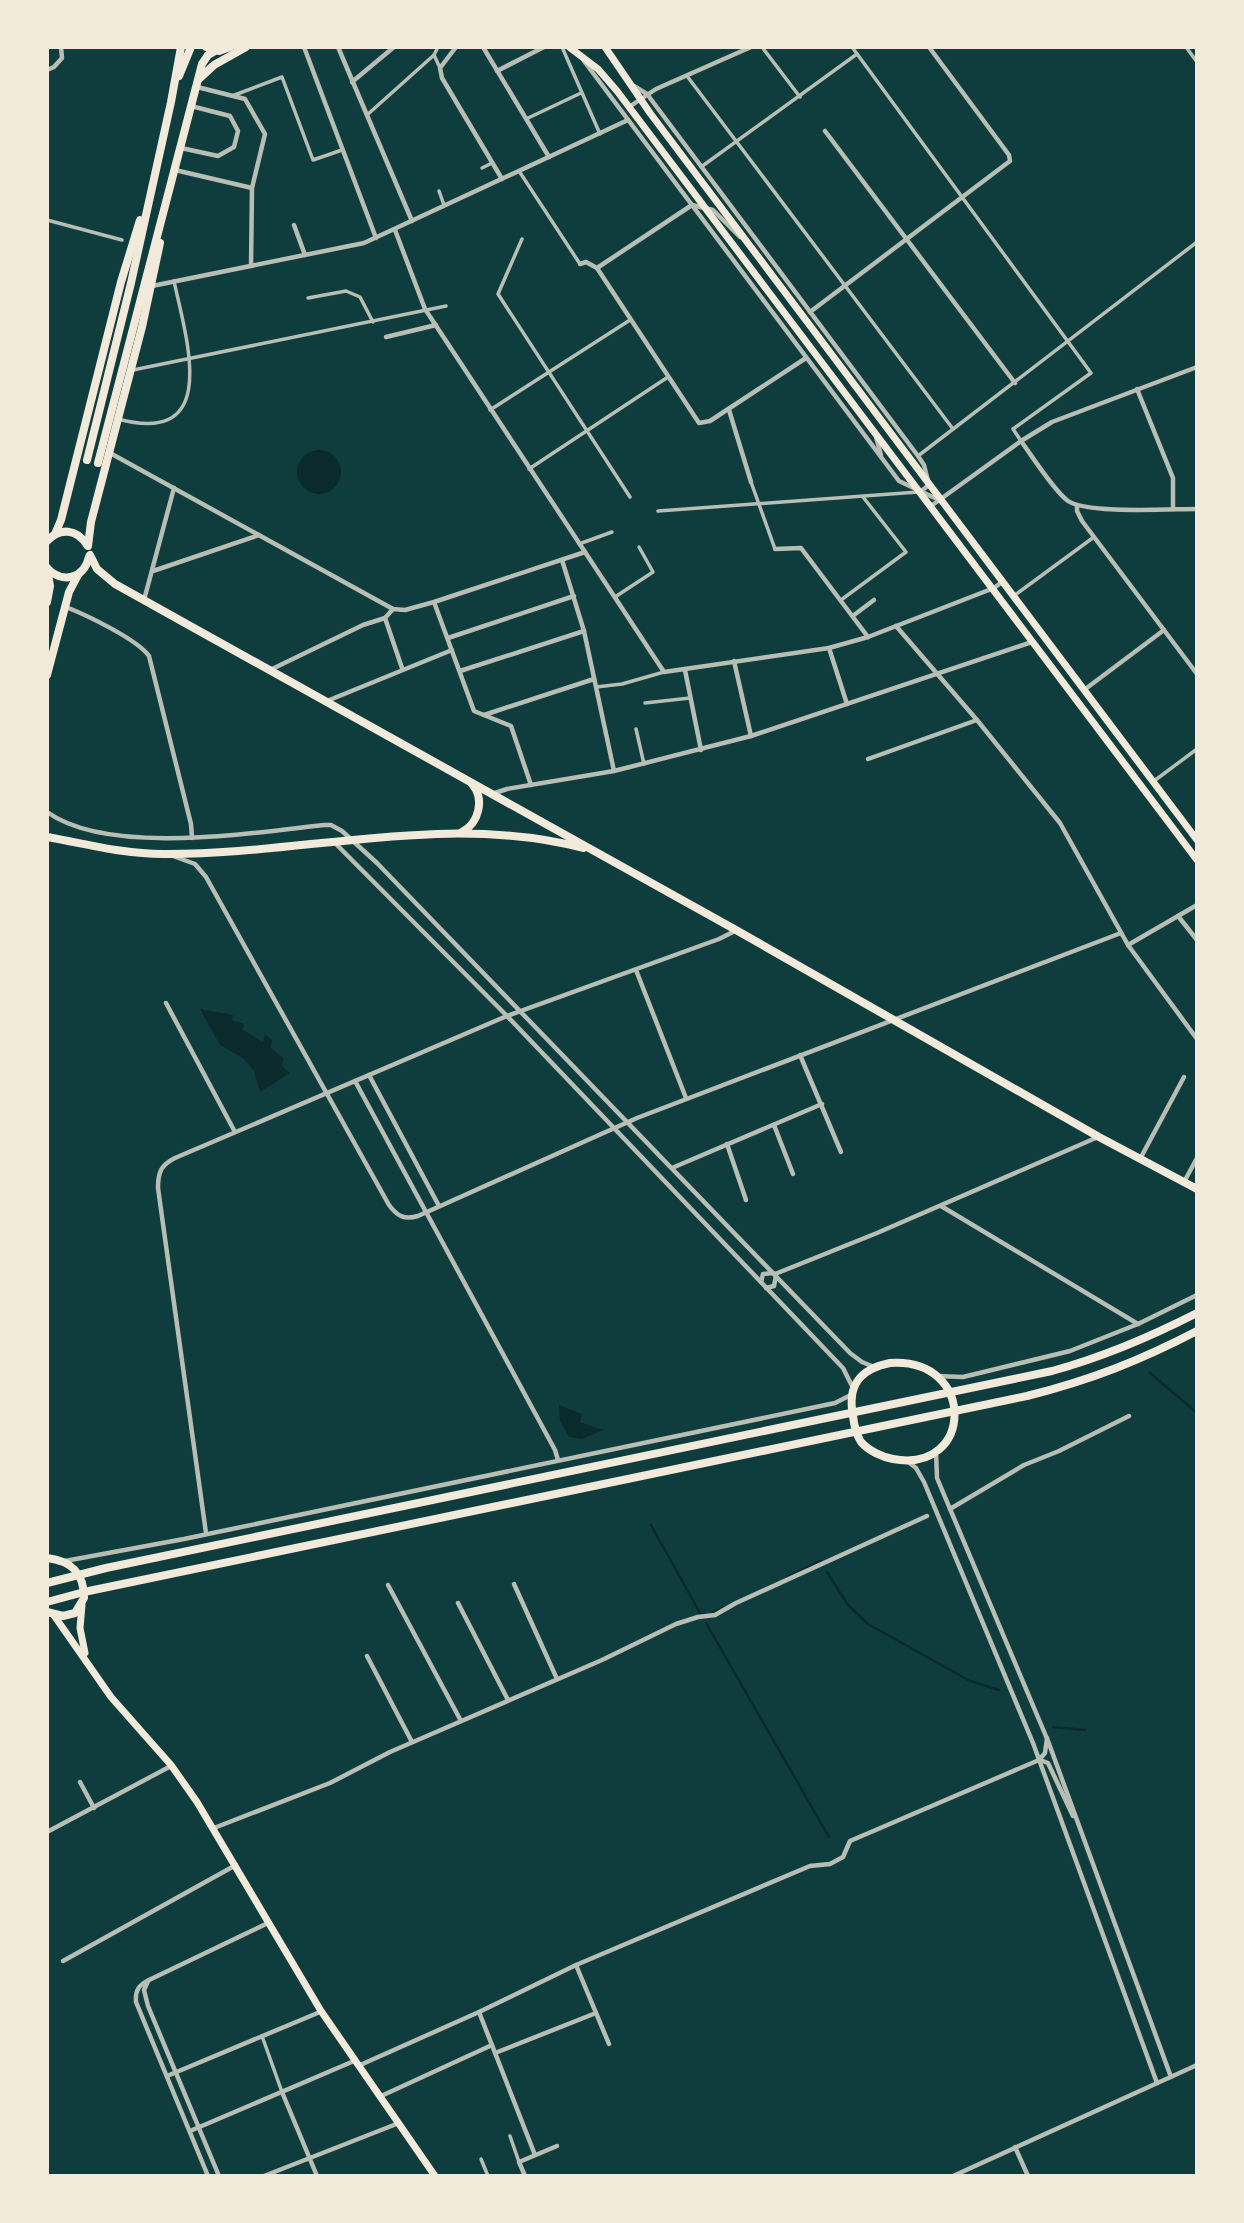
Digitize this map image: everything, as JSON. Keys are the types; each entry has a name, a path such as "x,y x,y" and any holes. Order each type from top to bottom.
{"main road":[{"path":"172,102 181,47"},
{"path":"88,460 131,283 153,177 172,102 191,47"},
{"path":"206,47 215,51"},
{"path":"98,463 142,286 203,62 215,51 236,47"},
{"path":"196,87 210,68 246,47"},
{"path":"569,47 602,72 1197,860"},
{"path":"609,48 751,248 1197,840"},
{"path":"51,537 62,514 121,282 153,177"},
{"path":"47,675 72,584 86,566 91,522 131,370 172,182"},
{"path":"51,537 67,531 75,533 81,537 103,576 144,601 736,930 1099,1137 1197,1189"},
{"path":"47,568 60,577 78,575"},
{"path":"47,568 50,586 47,602"},
{"path":"469,782 476,789 479,807"},
{"path":"459,834 471,825 482,801 492,794"},
{"path":"47,837 119,852 165,855 459,834 533,839 596,852"},
{"path":"47,1583 78,1574 949,1393 1093,1360 1139,1342 1197,1313"},
{"path":"47,1602 84,1592 954,1412 1088,1380 1130,1364 1197,1332"},
{"path":"890,1363 912,1363 939,1376 949,1393 954,1426 950,1438 936,1452 907,1460 891,1459 876,1454 865,1446 856,1432 852,1413 852,1391 862,1376 875,1367 890,1363"},
{"path":"50,1557 65,1561 74,1567 78,1574 84,1592 81,1637 88,1661"},
{"path":"50,1613 63,1616 75,1613 82,1605"},
{"path":"50,1613 88,1661 111,1697 172,1765 214,1828 321,2011 435,2176"}],"street":[{"path":"47,70 62,58 61,47"},
{"path":"304,47 376,238"},
{"path":"338,47 412,221"},
{"path":"352,82 394,47"},
{"path":"367,115 434,55 438,47"},
{"path":"446,47 456,48"},
{"path":"483,47 550,157"},
{"path":"497,71 544,47"},
{"path":"562,47 600,134"},
{"path":"629,107 644,96 751,47"},
{"path":"762,47 800,97"},
{"path":"852,47 1091,373 1013,429 1021,441 1063,496 1077,505 1197,509"},
{"path":"810,312 1006,166 1010,158 929,47"},
{"path":"1186,47 1197,62"},
{"path":"440,68 456,48"},
{"path":"702,167 857,54"},
{"path":"434,55 442,78 502,179"},
{"path":"580,55 899,481 940,500"},
{"path":"687,76 953,429"},
{"path":"232,96 282,77 313,160 342,150"},
{"path":"196,87 245,99 265,134 252,188 251,266"},
{"path":"526,119 581,93"},
{"path":"644,96 702,167 918,456 924,465 929,485 920,492 658,511"},
{"path":"181,148 218,156 234,147 238,131 230,116 191,106"},
{"path":"151,286 364,243 628,120"},
{"path":"825,131 1015,383"},
{"path":"482,168 492,163"},
{"path":"175,170 252,188"},
{"path":"519,171 580,264 586,262 597,268 699,423 706,423 729,410 806,358"},
{"path":"439,191 444,206"},
{"path":"597,268 692,205 717,213 751,248"},
{"path":"47,220 122,240"},
{"path":"294,225 305,255"},
{"path":"395,230 425,309 664,672"},
{"path":"522,239 498,294 631,497"},
{"path":"918,456 1197,242"},
{"path":"118,419 141,425 161,423 177,415 188,397 190,358 174,281"},
{"path":"308,298 346,291 360,297 373,322"},
{"path":"131,370 446,306"},
{"path":"490,410 630,320"},
{"path":"386,337 436,326"},
{"path":"931,506 1052,422 1197,367"},
{"path":"529,469 668,377"},
{"path":"1137,389 1173,478 1173,509"},
{"path":"729,410 775,549 801,548 868,637"},
{"path":"875,436 883,460"},
{"path":"110,453 393,608 405,610 434,602 585,552"},
{"path":"144,601 174,488"},
{"path":"841,600 906,552 863,497"},
{"path":"1077,505 1079,515 1094,537 1197,674"},
{"path":"579,544 612,532"},
{"path":"152,571 259,535"},
{"path":"1013,596 1094,537"},
{"path":"614,597 653,572 639,547"},
{"path":"562,560 584,631 614,771"},
{"path":"596,687 622,684 664,672 829,648 868,637 994,588 1002,582"},
{"path":"448,638 574,596"},
{"path":"854,615 874,600"},
{"path":"434,602 474,711 511,726 531,785"},
{"path":"65,606 137,644 149,656 191,824 192,838"},
{"path":"269,670 363,625 385,618 393,608"},
{"path":"385,618 402,668"},
{"path":"896,626 977,720 1060,823 1128,945 1197,1039"},
{"path":"1084,690 1164,630"},
{"path":"460,671 584,631"},
{"path":"492,794 614,771 751,736 1033,642"},
{"path":"829,648 848,704"},
{"path":"325,701 452,650"},
{"path":"734,661 751,736"},
{"path":"685,670 701,750"},
{"path":"483,716 594,679"},
{"path":"645,703 690,698"},
{"path":"868,759 977,720"},
{"path":"636,729 644,764"},
{"path":"1153,782 1197,749"},
{"path":"47,812 71,824 107,833 163,839 328,825 337,827 521,1011 856,1359 875,1367"},
{"path":"65,1561 835,1403 852,1391 843,1368 507,1016 333,842"},
{"path":"165,855 185,859 199,867 225,908 394,1212 405,1218 426,1212 686,1098 1121,933"},
{"path":"1128,945 1197,905"},
{"path":"1178,916 1197,940"},
{"path":"206,1534 158,1188 158,1174 167,1162 507,1016 719,939 736,930"},
{"path":"636,970 686,1098"},
{"path":"166,1003 235,1132"},
{"path":"800,1055 841,1152"},
{"path":"369,1075 439,1206"},
{"path":"1140,1159 1184,1077"},
{"path":"355,1081 558,1460"},
{"path":"671,1168 822,1104"},
{"path":"774,1125 793,1174"},
{"path":"775,1274 1099,1137"},
{"path":"727,1144 746,1200"},
{"path":"1184,1182 1197,1158"},
{"path":"940,1206 1138,1324"},
{"path":"769,1271 775,1274 777,1280 774,1286 764,1286 761,1279 763,1274 769,1271"},
{"path":"939,1376 963,1377 1070,1351 1138,1324 1197,1295"},
{"path":"950,1509 1024,1465 1059,1451 1129,1416"},
{"path":"936,1452 937,1478 1047,1738 1171,2077"},
{"path":"907,1460 916,1468 924,1482 1039,1760 1157,2083"},
{"path":"214,1828 330,1783 412,1742 676,1624 715,1615 927,1516"},
{"path":"514,1584 557,1679"},
{"path":"388,1585 461,1721"},
{"path":"458,1603 508,1700"},
{"path":"368,1656 412,1742"},
{"path":"190,2131 479,2012 576,1965 810,1866 830,1864 843,1857 850,1841 1039,1760 1045,1753 1047,1738"},
{"path":"1039,1760 1048,1763 1065,1803 1080,1828"},
{"path":"47,1832 172,1765"},
{"path":"80,1782 94,1808"},
{"path":"63,1961 236,1865"},
{"path":"208,2176 136,2002 136,1992 138,1987 149,1980 268,1923"},
{"path":"576,1965 609,2044"},
{"path":"149,1980 144,1990 145,1995 219,2176"},
{"path":"167,2076 321,2011"},
{"path":"479,2012 535,2155"},
{"path":"495,2053 596,2013"},
{"path":"262,2036 317,2176"},
{"path":"379,2097 492,2045"},
{"path":"953,2176 1197,2065"},
{"path":"264,2176 400,2123"},
{"path":"510,2136 525,2176"},
{"path":"519,2162 557,2146"},
{"path":"1016,2147 1028,2176"},
{"path":"481,2159 488,2176"}],"water":[{"path":"319,450 334,457 341,472 334,487 319,494 304,487 297,472 304,457"},
{"path":"200,1009 233,1015 232,1020 244,1024 243,1030 263,1042 265,1034 272,1040 271,1048 283,1058 282,1066 290,1073 260,1092 254,1071 244,1059 220,1045"},
{"path":"559,1405 582,1414 580,1422 603,1430 582,1439 569,1437 560,1421"}],"waterway":[{"path":"1150,1373 1197,1413"},
{"path":"651,1525 700,1613 709,1615 724,1607"},
{"path":"787,1577 821,1561"},
{"path":"827,1572 848,1605 868,1624 970,1681 999,1690"},
{"path":"706,1623 829,1837"},
{"path":"1053,1727 1085,1730"}]}
